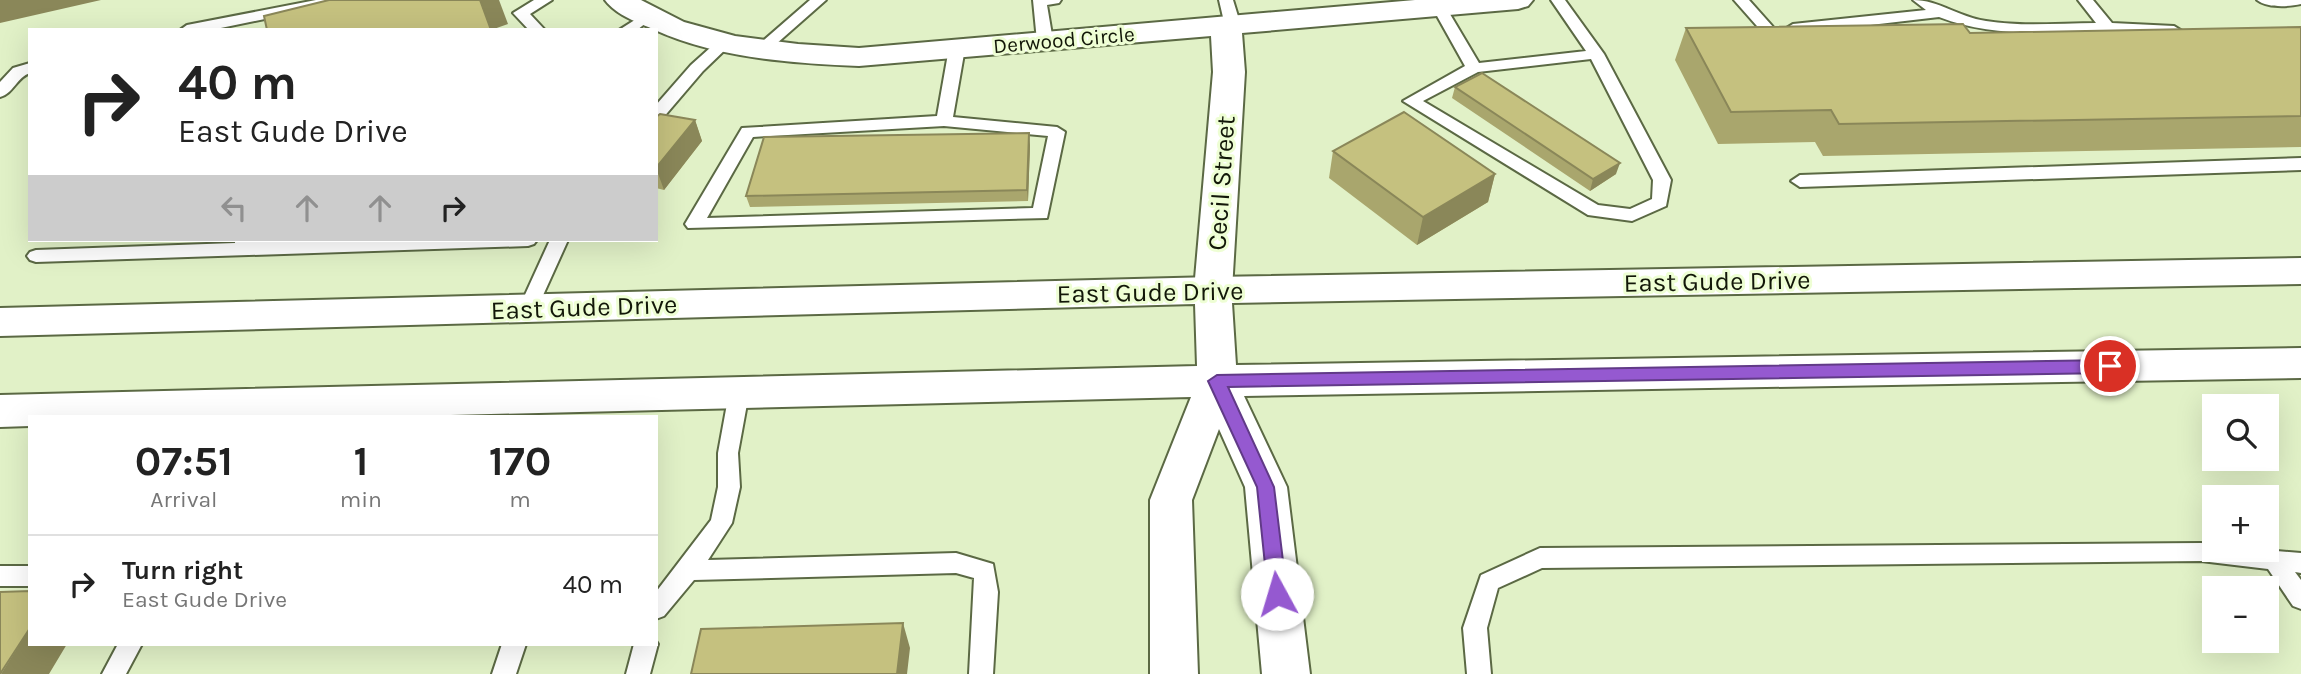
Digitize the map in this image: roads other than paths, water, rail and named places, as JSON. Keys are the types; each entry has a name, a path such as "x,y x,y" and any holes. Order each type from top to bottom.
{"main road":[{"name":"Derwood Circle","path":"620,0 637,22 762,50 859,57 1045,41 1228,17 1439,7 1518,0"},
{"name":"Cecil Street","path":"1217,381 1213,290 1229,72 1228,17"},
{"name":"East Gude Drive","path":"0,322 1213,290 2301,271"},
{"path":"0,411 1217,381 2301,363"},
{"path":"1174,674 1171,500 1217,381"},
{"path":"1217,381 1265,487 1286,674"}],"lane":[{"path":"197,28 338,0"},
{"path":"536,28 520,13 545,0"},
{"path":"762,50 819,0"},
{"path":"1045,41 1039,2 1054,0"},
{"path":"1558,0 1596,54 1662,180 1660,202 1632,215 1594,211 1411,101 1474,68 1596,54"},
{"path":"1741,0 1769,31"},
{"path":"1920,0 1938,13 1988,28 2108,27 2191,33"},
{"path":"2085,0 2108,27"},
{"path":"2264,0 2300,0"},
{"path":"1439,7 1474,68"},
{"path":"1744,33 1938,13"},
{"path":"658,113 697,68 725,42"},
{"path":"944,121 957,48"},
{"path":"0,92 19,71 28,69"},
{"path":"944,121 1057,132 1041,214 694,224 748,132 944,121"},
{"path":"1800,181 2301,164"},
{"path":"36,256 244,244 386,242"},
{"path":"528,308 558,242"},
{"path":"658,607 721,523 729,487 728,453 739,393"},
{"path":"1479,674 1475,628 1489,582 1540,558 2202,552"},
{"path":"2279,561 2301,563"},
{"path":"2275,562 2301,599"},
{"path":"688,570 956,563 985,571 987,592 981,674"},
{"path":"0,576 28,576"},
{"path":"114,674 129,646"},
{"path":"504,674 513,646"},
{"path":"638,674 645,646"}]}
